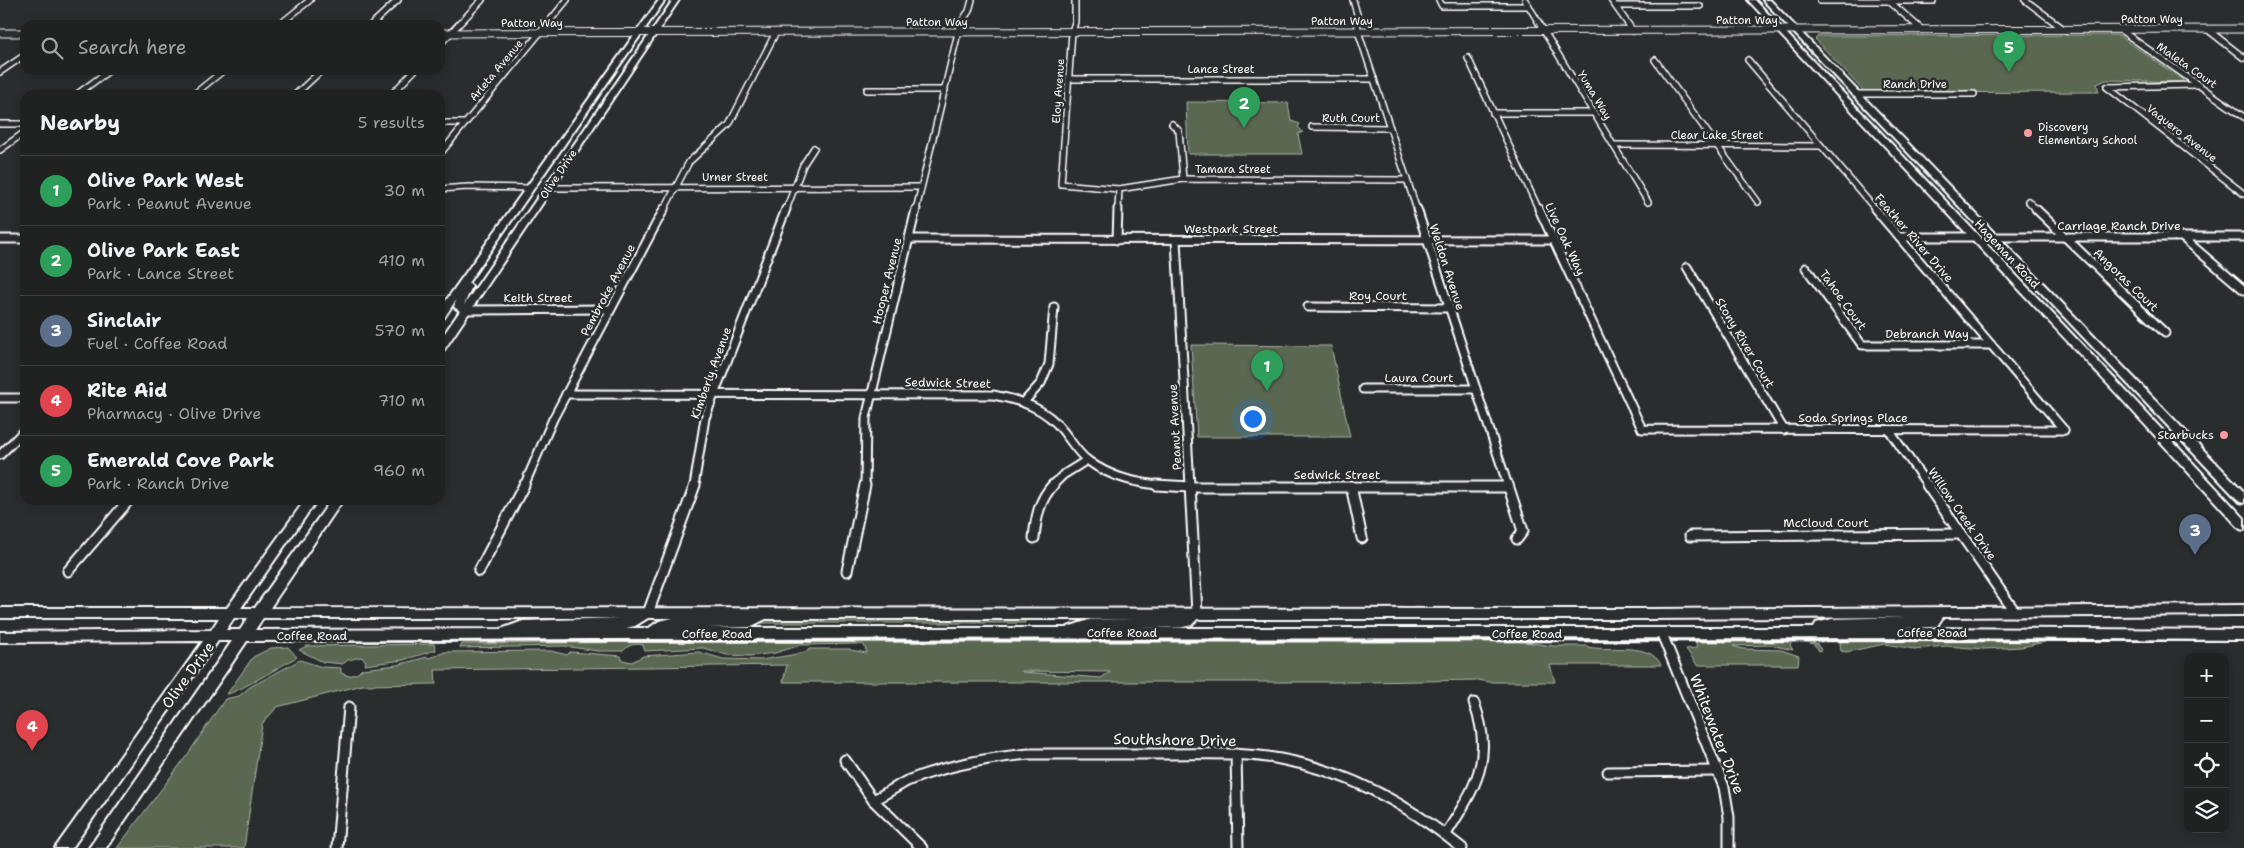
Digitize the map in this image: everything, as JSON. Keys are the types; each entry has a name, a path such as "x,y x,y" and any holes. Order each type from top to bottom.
{"main road":[{"name":"Olive Drive","path":"445,309 662,0"},
{"name":"Olive Drive","path":"445,340 676,0"},
{"name":"Hageman Road","path":"1751,0 2120,391 2244,526"},
{"name":"Hageman Road","path":"1766,0 2244,499"},
{"path":"549,188 543,186 543,183 557,161 552,156"},
{"path":"524,224 536,191 530,188"},
{"path":"1936,196 1952,205 1979,234 1993,237"},
{"path":"1973,237 1987,243 2015,270 2045,293"},
{"path":"465,310 459,307 459,304 475,266"},
{"path":"2120,391 2146,410 2189,454 2209,462"},
{"name":"Olive Drive","path":"63,848 307,505"},
{"name":"Olive Drive","path":"97,848 334,505"},
{"name":"Coffee Road","path":"0,614 1939,613 2244,610"},
{"path":"498,635 523,626 630,622 648,613"},
{"path":"651,634 664,625 678,623 750,622 765,613"},
{"path":"1820,634 1821,627 1832,624 1932,622 1939,613"},
{"name":"Coffee Road","path":"0,637 1065,633 2244,635"}],"street":[{"path":"285,20 310,0"},
{"path":"376,20 398,0"},
{"path":"445,38 482,0"},
{"name":"Arleta Avenue","path":"445,148 567,0"},
{"name":"Hooper Avenue","path":"846,571 865,488 864,436 872,393 962,19 969,11 972,0"},
{"name":"Eloy Avenue","path":"1061,184 1072,32 1075,22 1074,0"},
{"name":"Weldon Avenue","path":"1352,0 1357,14 1358,31 1523,531 1517,540"},
{"path":"1439,0 1442,6 1528,6"},
{"name":"Yuma Way","path":"1525,0 1648,202"},
{"path":"1611,0 1633,30"},
{"path":"1616,6 1700,6 1695,0"},
{"path":"2025,0 2065,30"},
{"path":"1820,1 1932,1"},
{"path":"1889,1 1922,30"},
{"path":"2207,29 2244,58"},
{"name":"Patton Way","path":"445,33 2244,29"},
{"name":"Maleta Court","path":"2119,30 2244,117"},
{"name":"Pembroke Avenue","path":"479,571 530,474 553,419 675,187 694,156 729,125 776,32"},
{"path":"0,33 20,33"},
{"path":"0,72 20,58"},
{"name":"Live Oak Way","path":"1468,58 1642,429"},
{"path":"1655,60 1758,202"},
{"name":"Feather River Drive","path":"1748,60 2064,430"},
{"path":"83,90 103,75"},
{"path":"199,90 218,75"},
{"path":"300,90 317,75"},
{"path":"396,90 410,75"},
{"name":"Lance Street","path":"1069,79 1374,79"},
{"name":"Vaquero Avenue","path":"2198,85 2107,87 2244,194"},
{"path":"867,90 944,90"},
{"name":"Ranch Drive","path":"1856,94 1974,94"},
{"path":"1493,113 1594,113"},
{"path":"445,123 464,123"},
{"path":"0,124 20,124"},
{"path":"1172,124 1179,130 1184,179"},
{"name":"Ruth Court","path":"1312,128 1390,128"},
{"path":"0,150 20,136"},
{"name":"Clear Lake Street","path":"1614,145 1821,146"},
{"name":"Kimberly Avenue","path":"648,613 694,488 703,427 714,394 795,187 804,165 814,148"},
{"name":"Tamara Street","path":"1061,184 1119,189 1184,179 1406,180"},
{"name":"Urner Street","path":"549,188 921,187"},
{"path":"445,189 530,188"},
{"path":"1117,240 1119,189"},
{"name":"Angoras Court","path":"2028,201 2165,333"},
{"path":"16,239 20,235"},
{"path":"1899,237 1973,237"},
{"name":"Carriage Ranch Drive","path":"1993,237 2244,237"},
{"path":"2182,237 2244,290"},
{"path":"0,239 20,239"},
{"name":"Westpark Street","path":"909,239 1553,240"},
{"name":"Peanut Avenue","path":"1176,240 1197,613"},
{"name":"Stony River Court","path":"1687,267 1784,430"},
{"name":"Tahoe Court","path":"1806,268 1862,345"},
{"path":"1024,402 1041,383 1049,364 1054,307"},
{"name":"Roy Court","path":"1308,308 1449,308"},
{"name":"Keith Street","path":"465,310 610,309"},
{"name":"Debranch Way","path":"1862,345 1991,345"},
{"name":"Laura Court","path":"1363,389 1476,389"},
{"name":"Sedwick Street","path":"566,394 872,393 1001,396 1024,402 1045,412 1054,420 1077,451 1087,460 1112,475 1128,480 1160,485 1190,486 1508,487"},
{"path":"0,398 20,398"},
{"name":"Soda Springs Place","path":"1642,429 2064,430"},
{"name":"Willow Creek Drive","path":"1889,430 2016,612"},
{"path":"0,455 20,435"},
{"path":"1034,538 1036,517 1045,494 1063,475 1087,460"},
{"path":"1352,486 1362,538"},
{"path":"68,571 124,505"},
{"name":"McCloud Court","path":"1690,536 1961,534"},
{"path":"1065,633 1092,624 1180,623 1190,621 1197,613"},
{"name":"Whitewater Drive","path":"1662,634 1717,771 1729,809 1731,830 1729,848"},
{"path":"1446,834 1461,811 1480,767 1484,743 1482,723 1474,703"},
{"path":"336,848 349,707"},
{"name":"Southshore Drive","path":"873,800 910,780 939,770 999,757 1029,754 1236,754 1278,759 1335,774 1394,800 1446,834 1462,848"},
{"path":"1236,754 1238,848"},
{"path":"845,760 873,800 922,848"},
{"path":"1608,772 1717,771"}],"green space":[{"path":"2118,35 2183,80 2182,82 2106,80 2097,84 2099,92 1865,93 1815,39 1818,36"},
{"path":"1186,102 1288,103 1291,121 1300,124 1298,127 1303,132 1298,134 1302,154 1188,154"},
{"path":"1191,345 1331,346 1350,437 1197,437"},
{"path":"706,620 1025,620 1025,623 705,623"},
{"path":"869,640 1519,641 1553,646 1588,646 1639,650 1656,658 1661,665 1550,665 1555,682 1488,682 1479,680 1365,682 783,682 787,665 435,670 436,684 362,685 277,707 262,724 244,848 117,848 188,754 225,699 239,696 250,687 300,660 322,667 341,668 341,673 349,676 358,673 362,669 397,665 429,658 445,652 551,651 567,655 570,652 621,656 622,660 632,662 643,656 699,652 723,659 761,660 792,655 808,651 809,649 850,649 867,653 864,645 859,644 801,645 775,653 750,656 727,655 703,648 645,651 643,645 637,644 623,651 598,651 564,646 460,648 462,644","holes":["1022,671 1110,672 1101,678"]},
{"path":"1692,641 1810,641 1817,644 1821,650 1819,651 1811,643 1805,642 1792,642 1790,645 1793,650 1771,645 1733,646 1743,649 1781,650 1799,656 1798,665 1697,665 1686,649 1697,648 1696,643"},
{"path":"1844,641 2045,642 2021,647 1984,649 1946,646 1914,649 1885,644 1846,652 1841,651 1840,643"},
{"path":"434,644 436,650 403,660 365,665 366,661 361,657 348,660 343,664 323,662 299,650 307,646"},
{"path":"288,647 297,657 250,684 227,694 253,657 271,648"}],"place":[{"name":"Emerald Cove Park","path":"2009,72"},
{"name":"Olive Park East","path":"1244,128"},
{"name":"Discovery Elementary School","path":"2028,133"},
{"name":"Olive Park West","path":"1267,391"},
{"name":"Starbucks","path":"2224,435"},
{"name":"Sinclair","path":"2195,555"},
{"name":"Rite Aid","path":"32,751"}]}
